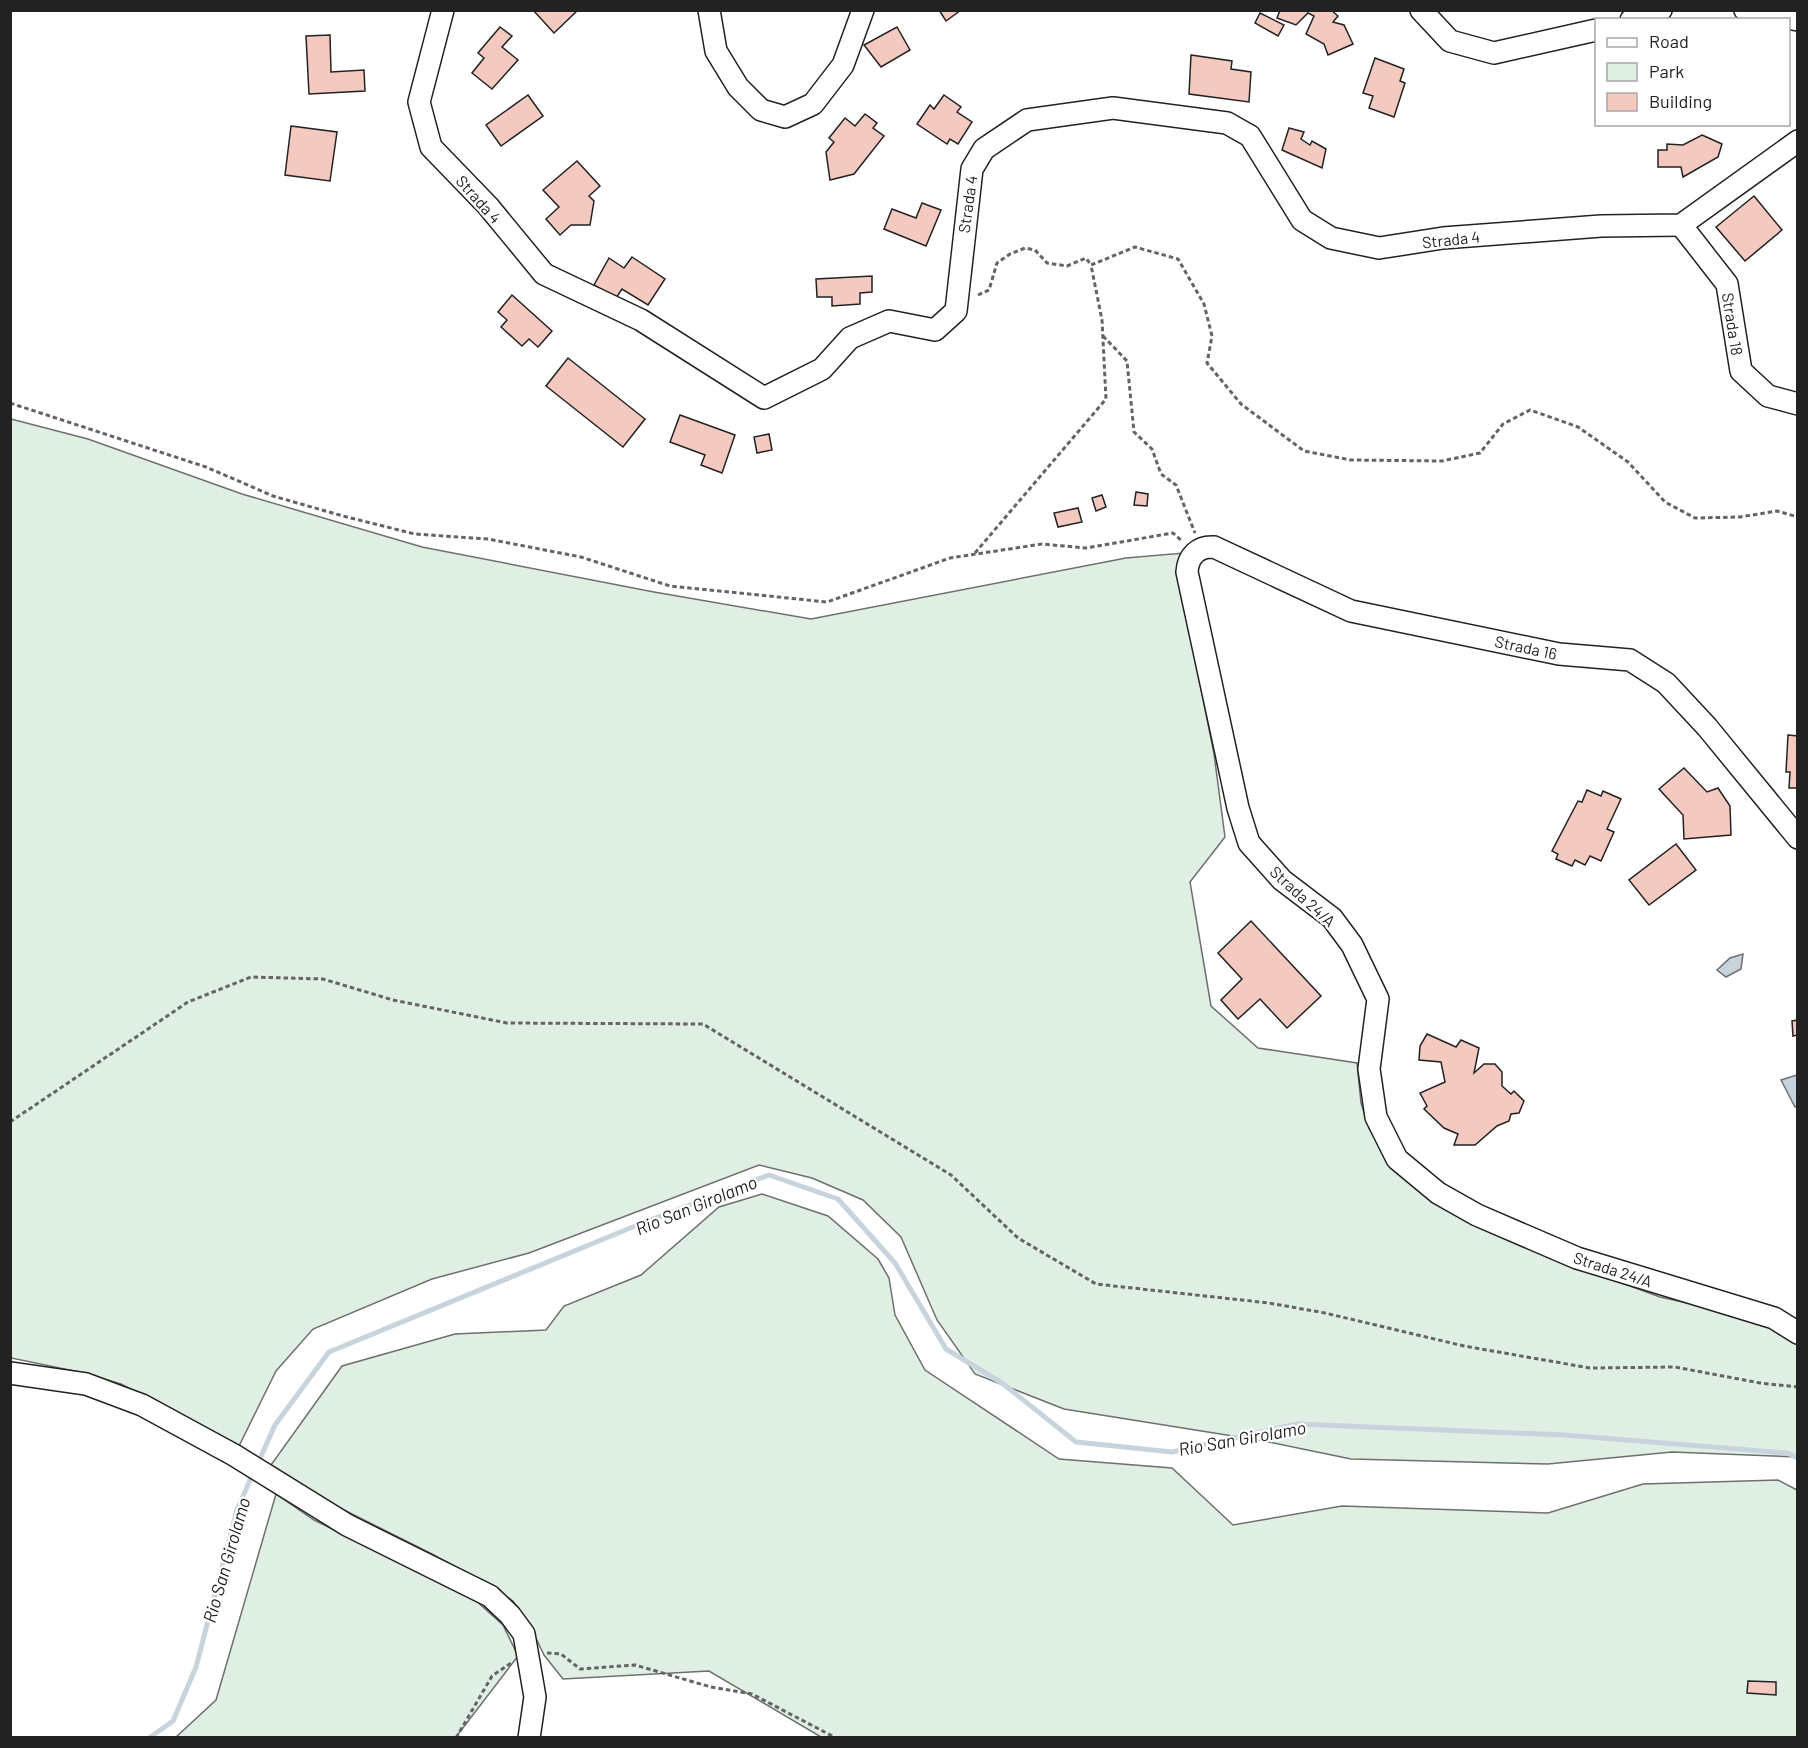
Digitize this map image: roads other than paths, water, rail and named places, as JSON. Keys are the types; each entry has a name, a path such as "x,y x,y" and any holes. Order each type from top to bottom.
{"street":[{"name":"Strada 4","path":"443,10 419,102 431,147 488,206 544,274 641,320 764,398 822,369 850,338 889,321 935,330 956,311 972,169 984,149 1028,120 1113,108 1227,123 1250,136 1302,220 1331,238 1379,248 1443,238 1601,226 1681,225"},
{"path":"709,10 716,51 738,87 761,110 785,117 813,104 843,65 863,10"},
{"path":"1421,10 1450,41 1494,53 1595,30"},
{"path":"1637,18 1661,10"},
{"path":"1745,10 1787,18"},
{"path":"1681,225 1797,141"},
{"name":"Strada 18","path":"1681,225 1727,284 1741,371 1768,396 1797,404"},
{"name":"Strada 16","path":"1197,551 1207,547 1221,550 1351,611 1559,654 1630,660 1666,683 1707,727 1797,838"},
{"name":"Strada 24/A","path":"1197,551 1190,558 1187,572 1238,808 1250,843 1281,880 1332,918 1352,945 1378,999 1369,1069 1376,1117 1397,1159 1438,1193 1477,1215 1577,1258 1774,1318 1797,1333"},
{"path":"10,1372 86,1384 142,1405 234,1455 347,1525 490,1596 510,1615 524,1634 535,1697 529,1737"}],"waterway":[{"name":"Rio San Girolamo","path":"258,1463 275,1425 329,1352 640,1224 769,1175 838,1199 895,1263 946,1349 1002,1383 1076,1442 1172,1452 1297,1424 1565,1435 1787,1453 1798,1458"},
{"name":"Rio San Girolamo","path":"149,1738 173,1721 196,1667 237,1510 254,1471"}]}
